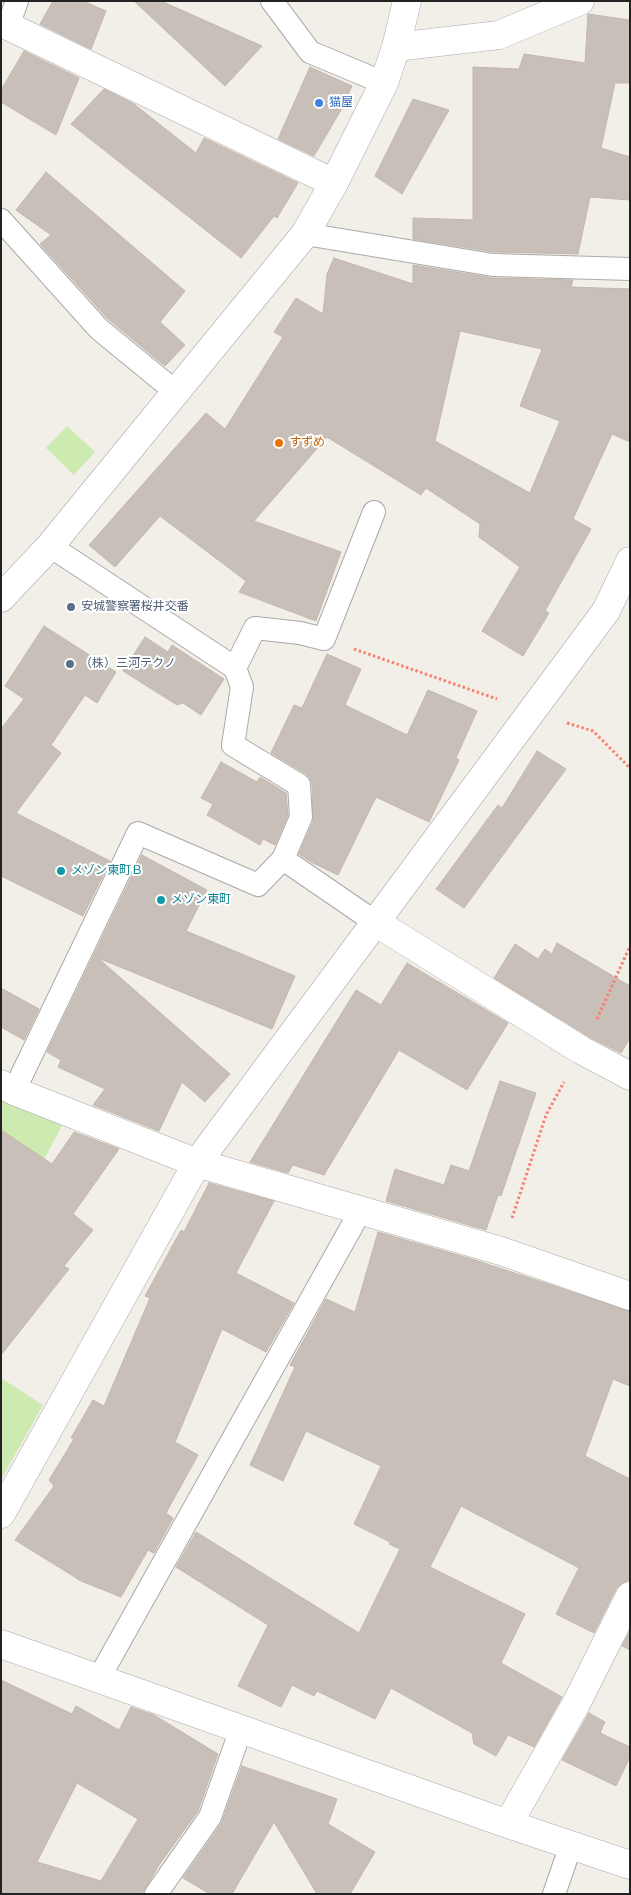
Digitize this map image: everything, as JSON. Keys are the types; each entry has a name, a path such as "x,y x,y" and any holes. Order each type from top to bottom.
{"street":[{"path":"1,598 50,546 305,234 334,183 384,83 396,48 408,1"},
{"path":"396,48 499,35 580,1"},
{"path":"9,17 334,183"},
{"path":"1,1514 197,1163 606,612 630,561"},
{"path":"375,922 581,1050 630,1076"},
{"path":"7,1088 197,1163 501,1251 630,1296"},
{"path":"508,1824 576,1704 630,1596"},
{"path":"1,1644 508,1824 630,1865"}],"lane":[{"path":"272,1 310,52 384,83"},
{"path":"1,220 99,329 176,393"},
{"path":"305,234 493,265 630,269"},
{"path":"235,668 256,628 300,633 324,639 374,512"},
{"path":"7,1088 138,833 258,885 283,860 301,817 298,785 233,745 242,687 235,668 50,546"},
{"path":"283,860 375,922"},
{"path":"99,1678 361,1210"},
{"path":"156,1894 210,1817 242,1728"},
{"path":"554,1894 571,1845"}],"path":[{"path":"324,639 593,731 630,768"},
{"path":"501,1251 546,1115 581,1050 630,946"}],"green space":[{"path":"67,426 95,452 74,475 46,448"},
{"path":"1,1091 63,1124 1,1239"},
{"path":"1,1378 43,1405 1,1480"}],"building":[{"path":"53,1 83,1 106,11 91,49 40,24"},
{"path":"134,1 161,1 262,46 225,86"},
{"path":"588,14 630,20 630,83 615,83 601,148 630,157 630,200 590,197 578,254 494,252 413,239 413,218 473,220 473,67 519,69 524,54 585,63"},
{"path":"24,51 79,78 56,135 1,102 1,90"},
{"name":"猫屋","path":"310,67 352,86 341,110 314,156 278,139"},
{"path":"104,89 134,104 196,153 204,138 298,183 277,218 274,216 241,258 71,124"},
{"path":"413,99 449,110 402,194 375,176"},
{"path":"46,172 185,291 160,322 185,345 165,366 108,319 40,244 51,235 16,210"},
{"path":"334,258 413,284 413,265 493,278 573,280 571,287 630,289 630,442 612,434 573,519 591,529 545,611 549,613 523,656 482,631 520,567 479,537 480,524 426,488 421,495 327,437 254,521 341,552 316,621 239,592 246,581 160,516 115,567 89,545 206,413 225,429 283,337 274,332 296,298 323,314 327,274","holes":["460,331 542,349 520,406 560,421 530,493 435,441"]},
{"path":"44,626 116,672 97,703 85,695 51,745 61,753 16,813 110,861 83,916 1,876 1,729 24,699 5,686"},
{"path":"145,637 168,652 172,645 224,679 201,715 183,703 177,705 123,671"},
{"path":"327,654 361,669 345,705 407,735 428,690 477,711 456,758 459,760 429,822 376,797 338,875 299,854 313,822 312,784 306,774 271,753 294,705 302,708"},
{"path":"537,751 566,769 464,908 436,889 498,805 502,808"},
{"path":"221,762 257,782 260,777 286,793 288,815 275,845 263,839 260,845 207,815 213,804 201,798"},
{"path":"142,855 207,890 186,931 295,976 272,1029 98,958 230,1074 205,1102 182,1082 159,1131 93,1105 105,1089 58,1067 61,1060 47,1052"},
{"path":"557,943 630,986 630,1038 621,1053 589,1037 494,978 515,944 538,959 545,949 552,954"},
{"path":"407,963 508,1023 467,1090 399,1050 324,1175 293,1165 288,1173 250,1162 356,990 381,1005"},
{"path":"1,988 39,1009 24,1040 1,1027"},
{"path":"500,1081 536,1093 501,1196 498,1195 486,1230 386,1201 395,1169 444,1185 451,1165 469,1171"},
{"path":"1,1130 52,1164 74,1132 119,1149 73,1214 93,1230 64,1266 69,1269 1,1355"},
{"path":"209,1183 274,1201 236,1273 294,1303 266,1352 222,1329 175,1442 198,1455 166,1513 173,1518 154,1553 148,1550 121,1597 81,1581 15,1540 54,1486 49,1480 74,1439 71,1438 93,1400 104,1406 150,1298 145,1296 181,1230 184,1232"},
{"path":"378,1232 475,1260 630,1311 630,1386 613,1379 585,1456 630,1479 630,1580 622,1583 616,1589 594,1633 556,1614 579,1568 461,1506 430,1567 525,1614 501,1663 562,1697 534,1747 508,1735 496,1756 474,1744 472,1733 391,1688 375,1719 317,1691 314,1696 292,1685 281,1707 238,1686 268,1625 176,1567 196,1532 359,1633 400,1549 354,1524 381,1466 306,1431 283,1481 250,1465 295,1367 290,1365 326,1299 355,1312"},
{"path":"630,1631 630,1650 622,1646"},
{"path":"1,1680 72,1714 76,1706 119,1730 131,1707 154,1715 218,1754 198,1811 159,1865 142,1894 1,1894","holes":["77,1783 138,1819 101,1881 37,1862"]},
{"path":"589,1713 605,1722 600,1733 630,1747 630,1757 616,1786 562,1760"},
{"path":"242,1766 337,1799 328,1824 375,1852 350,1894 317,1894 274,1822 232,1894 210,1894 183,1878 221,1824"}],"place":[{"name":"猫屋","path":"319,103"},
{"name":"すずめ","path":"279,443"},
{"name":"安城警察署桜井交番","path":"71,607"},
{"name":"（株）三河テクノ","path":"70,664"},
{"name":"メゾン東町Ｂ","path":"61,871"},
{"name":"メゾン東町","path":"161,900"}]}
